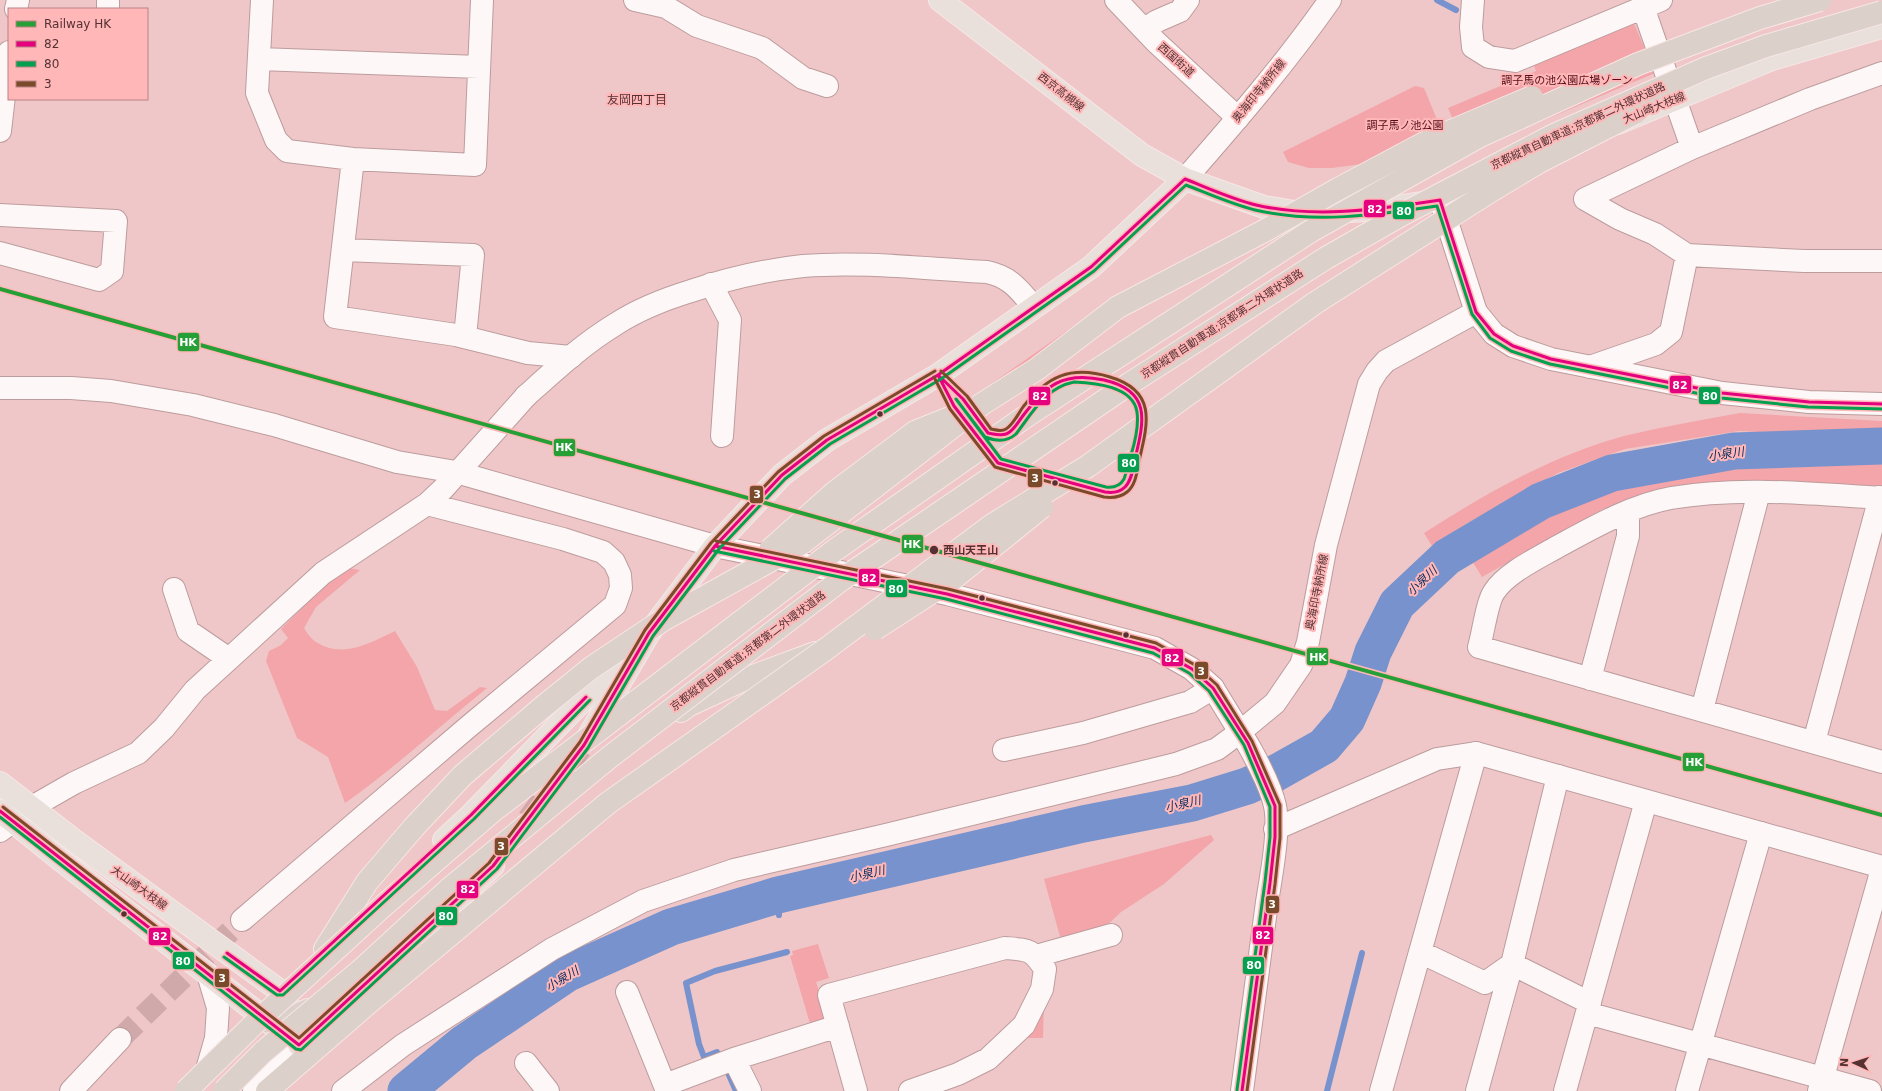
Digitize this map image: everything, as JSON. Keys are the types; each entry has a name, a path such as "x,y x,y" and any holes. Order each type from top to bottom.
{"highway":[{"path":"325,949 367,882 415,826 463,775 544,706 591,668 663,620 802,543 982,404 1037,369 1118,307 1266,230 1338,189 1430,140 1527,98 1638,64 1760,18 1820,0"},
{"name":"京都縦貫自動車道;京都第二外環状道路","path":"224,1091 263,1052 361,970 448,889 611,756 841,580 1129,384 1326,258 1403,214 1554,135 1645,94 1766,46 1882,12"},
{"path":"263,1018 287,1021 305,1013 354,970 689,704 745,679 826,649 858,640 954,578 1014,531 1088,466 1315,304 1494,189 1539,162 1766,46"},
{"path":"185,1091 253,1025 369,919 494,810 848,541 1028,415 1311,231 1480,136 1638,64"},
{"path":"266,1091 608,803 826,649"}],"main road":[{"name":"西京高槻線","path":"940,0 1142,155 1185,179"},
{"name":"大山崎大枝線","path":"1185,179 1264,207 1300,213 1382,209 1440,200 1472,190 1612,125 1772,59 1882,27"},
{"path":"584,745 649,633 715,546 782,475 827,440 938,375 1091,267 1185,179"},
{"path":"280,991 471,815 649,633"},
{"name":"大山崎大枝線","path":"0,783 76,842 280,991 292,1013 299,1045"},
{"path":"4,821 62,861 299,1045 493,866"}],"street":[{"path":"262,0 257,93 276,140 287,151 353,159 475,165 482,0"},
{"path":"635,0 666,8 697,26 762,48 803,78 827,86"},
{"name":"西国街道","path":"1116,0 1156,42 1238,118"},
{"path":"1145,29 1157,21 1180,12 1188,0"},
{"name":"奥海印寺納所線","path":"1185,179 1238,118 1315,22 1330,0"},
{"path":"1473,0 1471,27 1473,47 1489,57 1515,61 1652,4 1675,99 1692,148"},
{"path":"259,59 479,67"},
{"path":"0,131 8,61"},
{"path":"1882,73 1810,99 1692,148 1585,199 1620,219 1655,234 1687,255 1804,261 1882,260"},
{"path":"353,159 335,317 456,335 528,353 570,357"},
{"path":"1440,200 1476,312 1494,334 1513,346 1551,359 1728,393 1809,402 1882,404"},
{"path":"0,215 116,221 112,272 98,280 0,253"},
{"path":"343,250 473,255 465,337"},
{"path":"1590,367 1656,344 1671,332 1687,255"},
{"path":"4,821 74,783 138,753 164,728 195,690 323,573 426,504 443,489 456,472 526,396 570,357 616,324 644,309 711,284 739,276 803,266 857,265 987,272 1004,276 1034,307"},
{"path":"711,284 730,320 722,436"},
{"name":"奥海印寺納所線","path":"343,1091 403,1045 552,949 643,900 734,870 886,836 1176,764 1244,737 1275,702 1300,665 1308,642 1326,544 1369,384 1377,371 1386,361 1476,312"},
{"path":"0,388 71,388 111,391 186,404 274,425 397,462 456,472 715,546 947,594 1155,648 1192,669 1213,688 1244,737 1275,806 1275,829 1270,883 1242,1091"},
{"path":"1814,742 1876,535 1881,497 1725,492 1670,498 1628,512 1592,528 1542,555 1508,577 1492,594 1480,647 1882,762"},
{"path":"1702,710 1759,492"},
{"path":"242,920 468,727 615,605 621,588 620,575 614,562 603,552 563,539 426,504"},
{"path":"1590,679 1628,536 1628,512"},
{"path":"174,589 188,631 229,659"},
{"path":"1004,750 1083,733 1190,702 1213,688"},
{"path":"1275,829 1437,759 1476,753 1882,868 1821,1084"},
{"path":"1381,1091 1476,753"},
{"path":"1476,1091 1512,964 1558,776"},
{"path":"1565,1091 1646,801"},
{"path":"1687,1091 1761,833"},
{"path":"1036,956 1111,935"},
{"path":"856,1091 829,995 1005,948 1026,950 1036,956 1045,970 1042,990 1024,1025 988,1059 958,1074 910,1091"},
{"path":"1420,952 1485,983 1512,964"},
{"path":"1512,964 1589,1008 1821,1084 1870,1091"},
{"path":"208,974 218,1008 216,1038 208,1066"},
{"path":"185,1091 208,1066 263,1018 280,991"},
{"path":"627,992 666,1088 734,1059 838,1026"},
{"path":"71,1091 120,1039"},
{"path":"254,1091 299,1045"},
{"path":"734,1059 750,1091"},
{"path":"526,1063 548,1091"}],"green space":[{"name":"調子馬の池公園広場ゾーン","path":"1633,21 1655,73 1467,153 1448,108 1536,71 1533,63"},
{"name":"調子馬ノ池公園","path":"1415,86 1424,88 1448,146 1377,162 1332,168 1309,168 1288,162 1283,152"},
{"path":"1075,325 1084,340 1047,348 1000,382 988,396 981,391"},
{"path":"1740,413 1882,421 1882,439 1739,431 1625,449 1558,473 1466,524 1432,546 1424,533 1495,490 1571,454 1624,436"},
{"path":"1803,454 1882,459 1882,488 1665,493 1603,509 1482,577 1469,556 1477,546 1543,507 1623,479 1680,467 1735,458"},
{"path":"343,567 360,570 316,607 304,628 314,641 326,647 346,649 366,644 395,631 417,667 435,710 447,711 480,687 487,688 400,761 345,803 328,757 297,738 266,661 269,651 281,645 288,638 281,629"},
{"path":"1211,835 1214,840 1164,884 1121,912 1103,929 1061,940 1044,879"},
{"path":"818,944 829,978 816,982 828,1018 811,1027 790,956 793,955 792,951"},
{"path":"1044,1001 1043,1038 1019,1038"}],"waterway":[{"path":"1437,0 1456,10"},
{"name":"小泉川","path":"406,1091 464,1043 568,973 671,927 778,895 1083,824 1192,803 1247,786 1276,773 1324,746 1347,719 1363,683 1373,652 1397,604 1447,557 1541,501 1612,473 1734,451 1882,446"},
{"path":"778,895 779,915"},
{"path":"717,1052 704,1057 699,1044 686,983 715,971 787,952"},
{"path":"1327,1091 1362,953"},
{"path":"729,1075 736,1091"}],"tunnel":[{"path":"528,819 583,746"},
{"path":"120,1039 242,920"}],"rail line":[{"name":"HK","path":"0,289 1882,815"}],"transit line":[{"name":"82","path":"0,811 299,1045 493,866 584,745 649,633 715,546 782,475 827,440 938,375 1091,267 1185,179 1247,203 1279,209 1302,211 1348,211 1394,207 1440,200 1476,312 1494,334 1513,346 1551,359 1722,393 1809,402 1882,404"},
{"name":"80","path":"0,817 296,1049 301,1050 497,869 588,748 653,636 719,549 785,479 830,444 941,379 1094,271 1186,185 1246,208 1300,217 1346,217 1437,206 1472,314 1490,338 1511,351 1550,364 1721,398 1808,407 1882,409"},
{"name":"3","path":"3,807 299,1038 489,863 580,742 645,630 711,543 778,472 824,436 935,371"},
{"name":"3","path":"934,377 950,409 995,467 1104,497 1122,495 1132,486 1137,473 1145,434 1146,410 1136,391 1125,383 1110,377 1083,372 1061,376 1051,381 1032,396 1009,427 1004,430 998,430 991,429 967,396 941,371"},
{"name":"82","path":"938,375 963,399 988,433 999,435 1009,433 1039,396 1057,383 1066,379 1077,377 1090,378 1104,380 1119,385 1130,392 1137,400 1141,409 1141,432 1133,470 1129,481 1121,490 1105,492 998,463 954,406 938,375"},
{"name":"80","path":"1074,382 1092,383 1121,391 1134,403 1137,412 1135,439 1124,479 1116,486 1106,487 1001,459 956,399 985,437 1005,440 1016,434 1034,409 1047,395 1064,385 1074,382"},
{"name":"3","path":"716,541 948,589 1156,643 1195,665 1217,685 1252,741 1280,805 1280,838 1275,884 1247,1091"},
{"name":"82","path":"715,546 947,594 1155,648 1192,669 1213,688 1248,743 1275,806 1275,837 1270,883 1242,1091"},
{"name":"80","path":"714,551 946,599 1153,653 1189,673 1209,691 1244,745 1270,807 1270,837 1265,882 1237,1090"},
{"name":"82","path":"227,953 280,991 471,815 586,697"},
{"name":"80","path":"224,957 277,995 283,995 474,819 590,700"}],"place":[{"name":"西山天王山","path":"934,550"}],"district":[{"name":"友岡四丁目","path":"637,100"}]}
